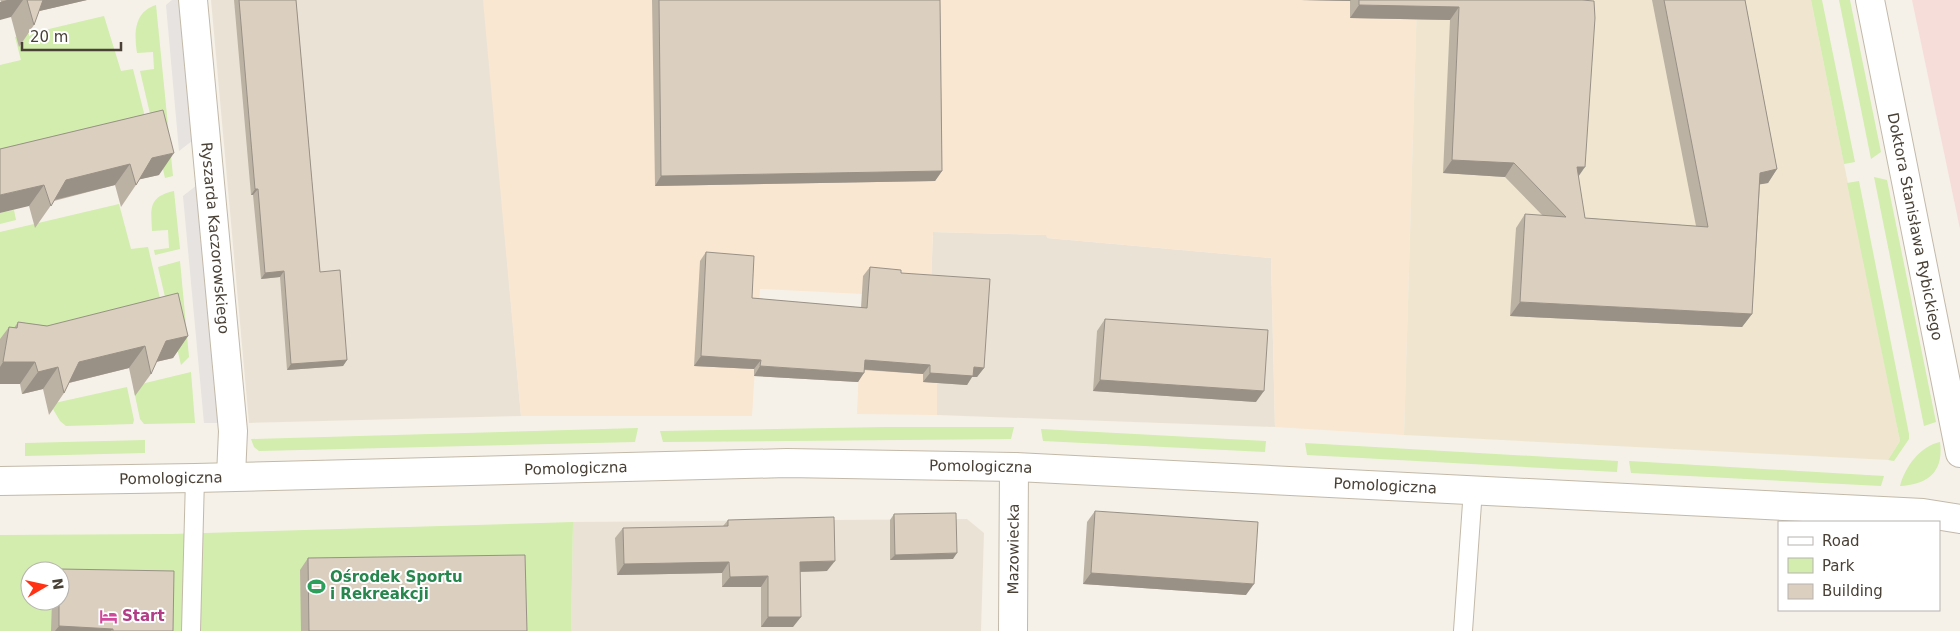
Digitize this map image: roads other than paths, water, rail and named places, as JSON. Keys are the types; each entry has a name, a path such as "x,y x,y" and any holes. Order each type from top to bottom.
{"street":[{"name":"Ryszarda Kaczorowskiego","path":"193,0 233,431 231,476"},
{"name":"Doktora Stanisława Rybickiego","path":"1870,0 1960,453"},
{"name":"Pomologiczna","path":"0,480 195,478 787,463 1014,467 1923,513 1960,519"},
{"name":"Mazowiecka","path":"1013,631 1014,467"}],"lane":[{"path":"191,631 195,478"},
{"path":"1463,631 1473,489"}],"place":[{"name":"Ośrodek Sportu i Rekreakcji","path":"316,586"},
{"name":"Start","path":"108,616"}]}
